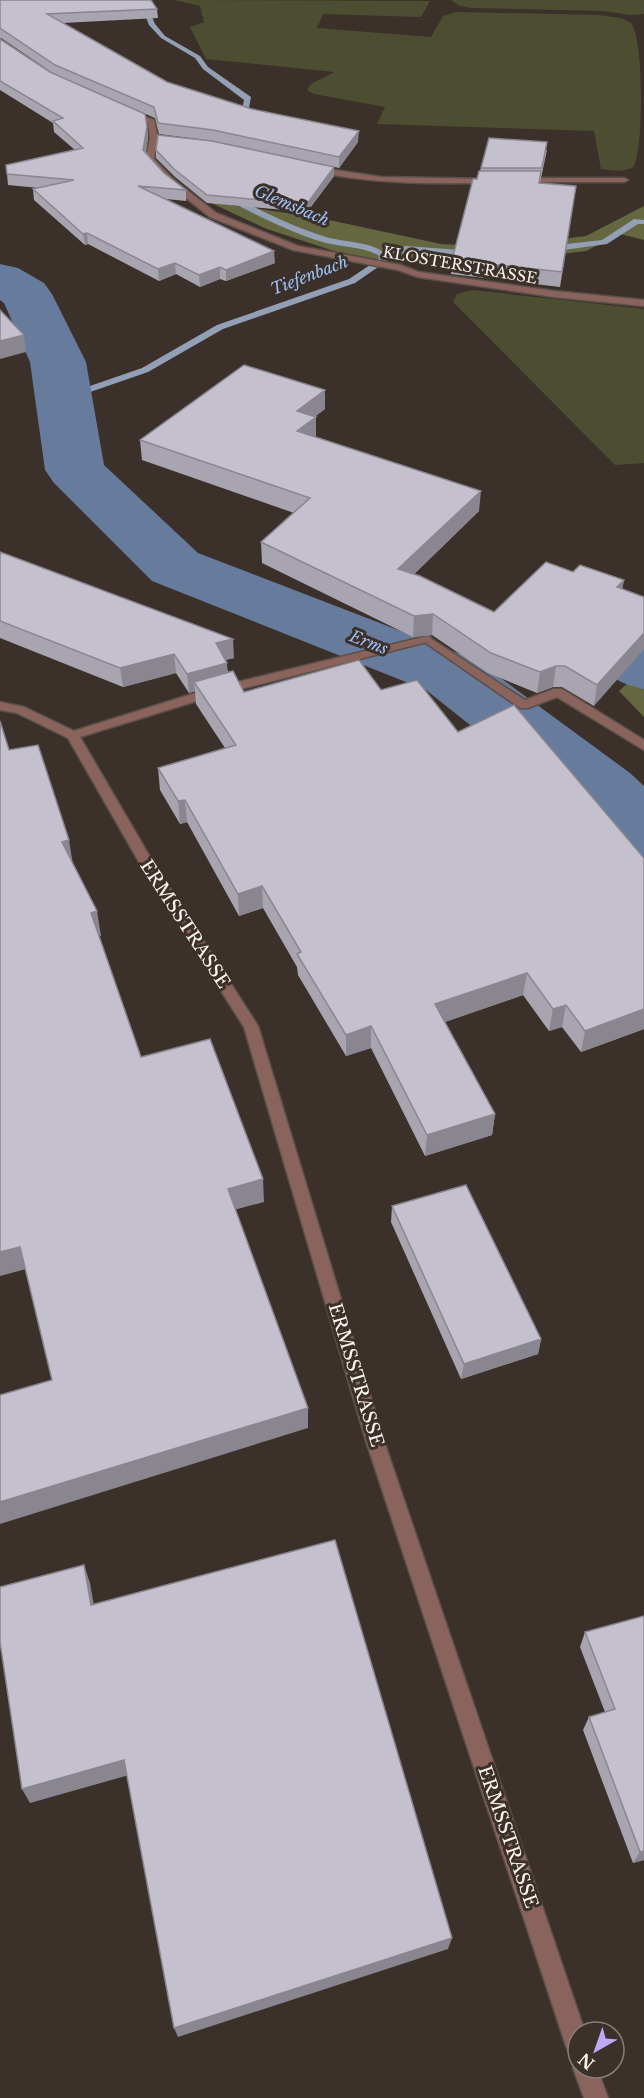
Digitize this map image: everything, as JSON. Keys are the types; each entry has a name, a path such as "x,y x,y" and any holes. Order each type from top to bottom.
{"street":[{"name":"KLOSTERSTRASSE","path":"118,108 151,122 158,139 150,159 170,181 213,215 296,248 400,268 418,274 554,294 644,303"},
{"path":"306,166 344,175 411,181 499,180"},
{"path":"511,180 624,180"},
{"path":"0,706 20,710 73,735 209,693 427,639 524,705 558,692 644,746"},
{"name":"ERMSSTRASSE","path":"73,735 144,859 251,1026 376,1444 569,2020"},
{"path":"589,2080 596,2098"}],"green space":[{"path":"174,0 430,1 421,17 323,14 317,28 431,37 443,16 456,12 600,15 624,20 631,23 635,33 640,71 641,119 637,157 633,167 626,170 601,169 594,131 377,124 385,107 314,94 307,90 311,84 335,72 206,59 190,27 204,22 200,6"},
{"path":"451,0 644,0 644,14 472,8 460,6"},
{"path":"209,202 315,217 441,244 498,247 586,236 644,206 644,240 620,234 586,251 496,262 416,255 402,264 334,251 267,229"},
{"path":"473,290 644,309 644,463 615,465 453,302 457,294"},
{"path":"644,668 644,717 619,691"}],"building":[{"path":"0,0 151,0 157,9 47,14 167,82 252,109 359,131 339,157 213,130 158,123 154,107 55,65 0,28"},
{"path":"0,39 50,72 145,114 147,127 143,150 164,173 186,190 138,186 274,251 226,270 220,267 199,275 175,263 158,269 87,233 83,234 33,189 74,180 7,174 6,165 83,148 53,121 63,118 0,81"},
{"path":"158,135 212,141 334,167 307,204 207,195 174,169 156,150"},
{"path":"489,138 547,142 542,168 481,168"},
{"path":"479,171 541,171 539,183 576,186 562,272 452,260 473,179 477,179"},
{"path":"0,310 24,335 0,341"},
{"path":"244,365 325,390 297,411 316,417 297,431 481,491 398,569 420,576 494,612 546,562 573,572 580,565 624,580 617,587 644,597 644,633 597,685 565,666 556,666 540,672 491,653 433,614 414,616 261,542 310,498 140,440"},
{"path":"0,552 233,639 216,643 227,663 187,674 174,654 120,668 0,621"},
{"path":"359,660 381,690 417,680 458,732 514,705 644,858 644,1009 585,1031 566,1005 553,1009 527,973 435,1004 495,1114 427,1135 371,1026 346,1035 297,954 301,952 262,886 238,894 185,800 178,801 158,768 236,745 194,682 233,671 244,692"},
{"path":"0,721 9,750 38,745 69,840 62,842 97,911 91,913 141,1057 210,1039 263,1179 228,1189 308,1408 0,1502 0,1395 52,1380 20,1247 0,1252"},
{"path":"466,1185 541,1339 464,1364 392,1206"},
{"path":"335,1540 452,1938 174,2028 124,1760 22,1789 0,1642 0,1587 84,1565 91,1605"},
{"path":"644,1616 644,1851 640,1852 589,1717 615,1709 585,1632"}],"waterway":[{"name":"Glemsbach","path":"142,0 152,25 163,37 198,57 205,68 248,99 245,111 232,118"},
{"name":"Glemsbach","path":"229,197 267,217 305,233 332,242 376,251 382,254 383,260"},
{"name":"Tiefenbach","path":"549,249 604,242 637,221 644,222"},
{"name":"Tiefenbach","path":"383,260 405,249 474,254"},
{"name":"Tiefenbach","path":"64,398 145,370 220,327 352,281 383,260"},
{"name":"Erms","path":"0,279 26,294 58,362 75,470 175,567 451,675 603,791 644,830"},
{"name":"Erms","path":"630,657 644,668"}]}
